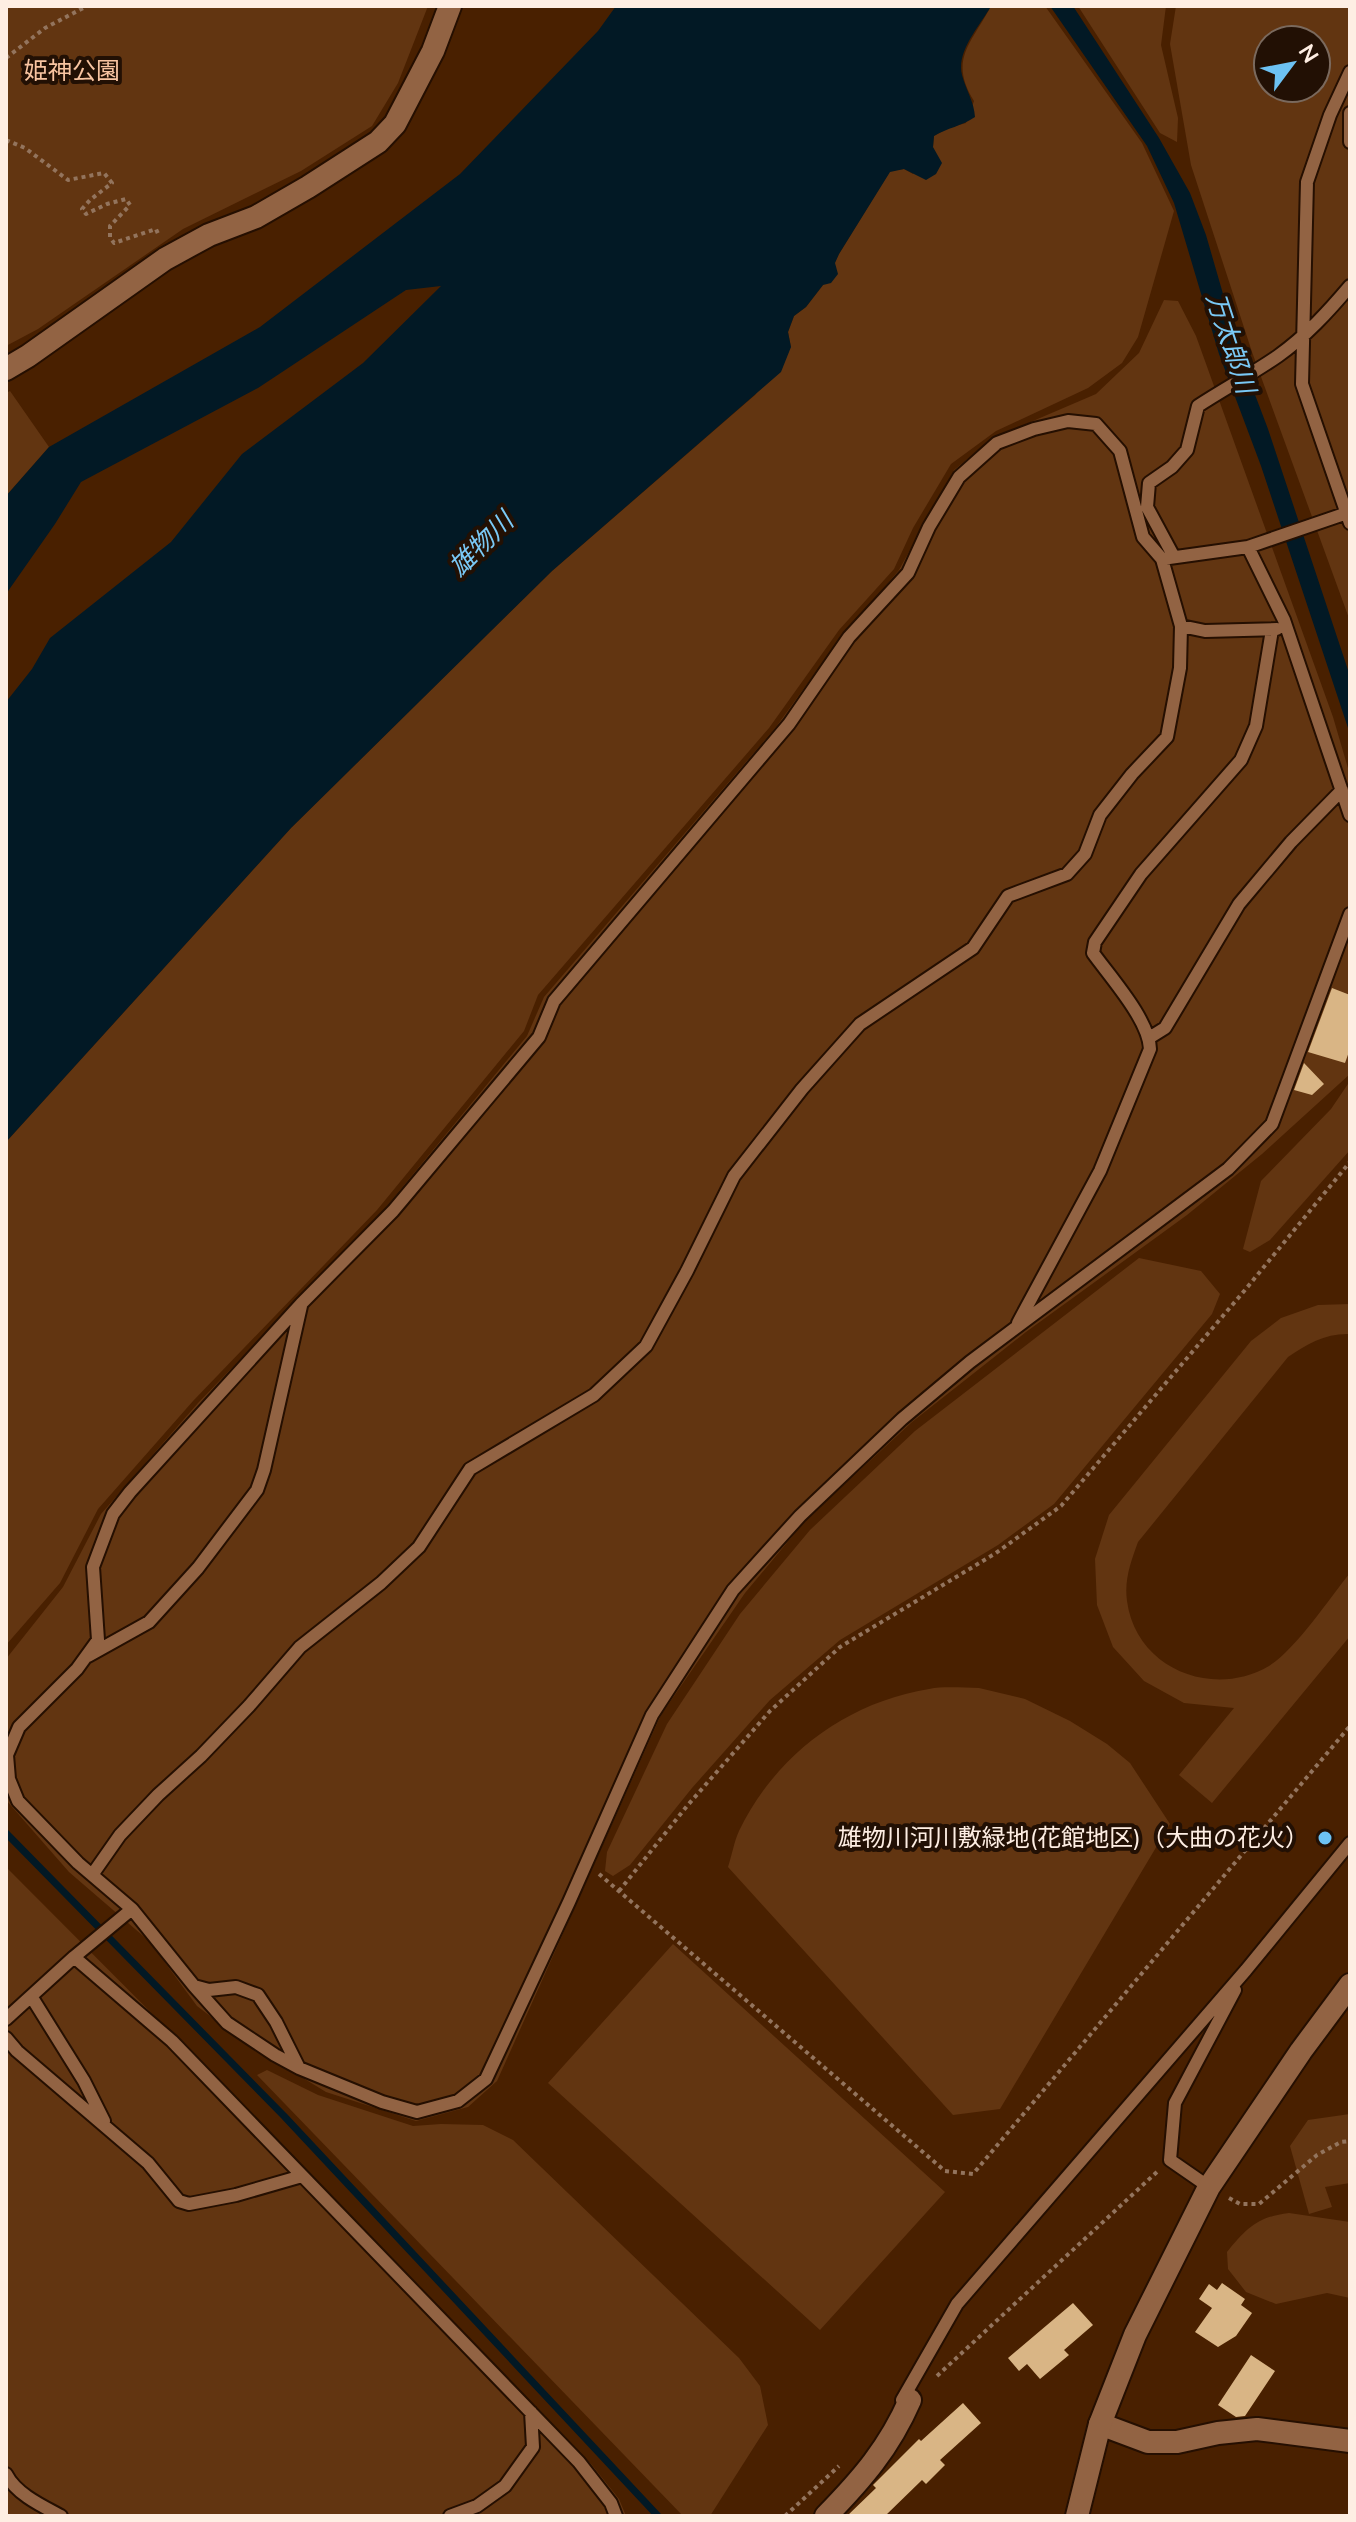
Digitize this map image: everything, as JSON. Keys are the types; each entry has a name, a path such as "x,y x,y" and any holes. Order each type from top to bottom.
{"street":[{"path":"6,369 165,259 209,235 256,217 378,142 395,124 433,51 450,6"},
{"path":"1077,2516 1100,2424 1135,2335 1209,2187 1301,2051 1350,1985"},
{"path":"826,2516 860,2481 896,2432 910,2400"},
{"path":"1100,2424 1148,2442 1177,2442 1257,2429 1350,2441"}],"lane":[{"path":"1350,72 1330,115 1307,182 1302,384 1347,516 1248,547 1168,558 1143,537 1120,451 1096,424 1068,421 1034,429 997,443 959,477 929,527 908,573 849,637 789,724 554,1001 539,1037 393,1211 301,1304 113,1514 93,1567 98,1640 77,1669 19,1727 7,1755 9,1779 18,1801 130,1911 227,2023 299,2068 367,2096 417,2112 458,2101 486,2079 652,1715 733,1590 800,1516 902,1419 970,1362 1228,1169 1272,1124 1350,914"},
{"path":"1350,113 1350,142"},
{"path":"92,1875 120,1835 249,1706 300,1647 381,1583 419,1547 470,1469 594,1395 646,1346 734,1176 802,1089 860,1024 973,948 1008,896 1067,874 1085,854 1100,815 1132,774 1167,737 1180,668 1181,626 1168,558 1147,507 1149,483 1172,467 1187,450 1198,406 1303,337 1350,286"},
{"path":"1248,547 1287,628 1350,815"},
{"path":"1181,626 1205,631 1287,628"},
{"path":"1016,1327 1100,1171 1150,1049 1149,1038 1135,1013 1093,953 1095,942 1141,874 1241,760 1256,726 1272,630"},
{"path":"1149,1038 1165,1028 1239,904 1291,842 1342,790"},
{"path":"86,1658 149,1622 198,1568 257,1490 301,1304"},
{"path":"893,2416 957,2304 1246,1970 1350,1843"},
{"path":"6,2019 130,1911"},
{"path":"74,1957 172,2041 579,2462 611,2503 616,2516"},
{"path":"1209,2187 1170,2160 1175,2103 1246,1970"},
{"path":"194,1986 209,1990 236,1987 258,1995 276,2022 299,2068"},
{"path":"31,1996 84,2081 106,2126"},
{"path":"6,2038 17,2051 148,2163 179,2201 189,2204 236,2195 302,2176"},
{"path":"450,2516 477,2506 505,2486 533,2447 531,2412"},
{"path":"6,2474 11,2483 61,2516"}],"path":[{"path":"6,58 45,28 87,6"},
{"path":"6,140 25,148 68,180 104,173 112,183 82,209 86,214 126,199 130,205 110,226 110,237 114,243 156,229 159,236 151,247 152,254 165,259"},
{"path":"619,1891 687,1806 770,1711 840,1647 996,1553 1061,1506 1350,1162"},
{"path":"587,1863 945,2171 973,2174 1350,1726"},
{"path":"1209,2187 1240,2204 1259,2204 1317,2155 1341,2142 1350,2141"},
{"path":"910,2400 1170,2160"},
{"path":"785,2516 839,2466"}],"green space":[{"name":"姫神公園","path":"6,6 428,6 398,83 372,126 301,171 183,229 38,329 6,346"},
{"path":"991,6 1045,6 1142,143 1174,211 1138,337 1122,363 1088,388 996,431 951,464 913,528 894,569 839,630 769,728 538,995 524,1031 377,1210 193,1401 98,1509 60,1583 6,1645 6,1142 291,828 552,571 755,395 791,347 788,332 794,316 806,307 823,285 890,171 904,169 913,174 933,147 934,136 966,123 974,101 966,86 963,62 970,41"},
{"path":"1078,6 1166,6 1161,45 1178,118 1177,142 1160,133"},
{"path":"1176,6 1350,6 1350,621 1252,352 1191,165 1170,44"},
{"path":"1164,300 1178,301 1196,336 1333,717 1350,775 1350,1074 1262,1154 1187,1215 1026,1332 912,1422 806,1520 745,1593 661,1715 497,2081 468,2107 416,2121 326,2092 241,2040 197,2006 149,1941 69,1872 6,1800 6,1659 63,1587 101,1514 198,1403 381,1213 527,1036 544,997 776,727 838,641 899,570 954,470 991,439 1096,394 1139,353"},
{"path":"10,391 49,447 6,496 6,393"},
{"path":"1350,1081 1350,1150 1270,1240 1250,1252 1243,1249 1261,1181 1331,1109"},
{"path":"1139,1258 1201,1271 1220,1294 1212,1314 1054,1504 998,1545 840,1640 770,1700 692,1788 630,1865 613,1876 605,1871 607,1852 667,1724 740,1614 810,1530 915,1431"},
{"path":"1350,1304 1350,1334 1317,1340 1288,1357 1138,1542 1131,1563 1126,1586 1133,1625 1145,1644 1161,1660 1180,1671 1202,1678 1224,1679 1247,1675 1269,1666 1301,1636 1350,1573 1350,1636 1212,1803 1179,1775 1234,1708 1184,1703 1144,1681 1113,1647 1097,1605 1095,1559 1109,1515 1251,1341 1281,1318 1318,1305"},
{"path":"935,1688 979,1688 1025,1699 1107,1744 1130,1763 1170,1824 1000,2109 953,2115 728,1867 739,1831 754,1804 793,1756 816,1737 869,1706 898,1696"},
{"path":"6,1867 271,2133 592,2465 619,2499 626,2516 6,2516"},
{"path":"673,1944 945,2192 820,2330 548,2083"},
{"path":"267,2070 318,2095 413,2126 483,2125 513,2140 739,2358 760,2386 768,2425 710,2516 683,2516 257,2075"},
{"path":"1350,2114 1350,2183 1325,2187 1332,2207 1309,2214 1290,2146 1308,2120"},
{"path":"1289,2213 1350,2222 1350,2298 1327,2293 1276,2304 1246,2292 1228,2269 1227,2252 1247,2230 1269,2217"}],"water":[{"name":"雄物川","path":"616,6 991,6 962,57 962,75 975,117 934,136 933,147 942,163 936,174 926,180 904,169 890,172 839,254 835,263 838,274 831,283 823,285 806,307 794,316 788,332 791,347 781,372 552,571 291,828 6,1142 6,702 32,669 50,638 171,542 242,454 363,363 441,286 406,290 258,388 81,482 6,594 6,496 49,447 260,327 460,174 598,31"},
{"name":"万太郎川","path":"1050,6 1073,6 1159,138 1190,193 1206,235 1243,363 1350,676 1350,734 1261,466 1219,354 1174,203 1147,146"}],"building":[{"path":"1332,988 1350,995 1350,1049 1345,1063 1308,1052"},
{"path":"1304,1063 1324,1084 1312,1095 1294,1090"},
{"path":"1222,2283 1245,2299 1241,2305 1252,2313 1236,2336 1218,2347 1195,2332 1212,2308 1199,2299 1209,2284 1217,2290"},
{"path":"1073,2303 1093,2325 1064,2350 1069,2355 1040,2379 1027,2364 1019,2371 1008,2358"},
{"path":"1251,2355 1275,2371 1245,2416 1236,2417 1218,2405"},
{"path":"963,2403 981,2423 940,2460 945,2465 926,2484 922,2480 885,2516 847,2516 919,2439 921,2441"}],"waterway":[{"path":"6,1833 284,2116 658,2516"}],"place":[{"name":"雄物川河川敷緑地(花館地区)（大曲の花火）","path":"1325,1838"}]}
